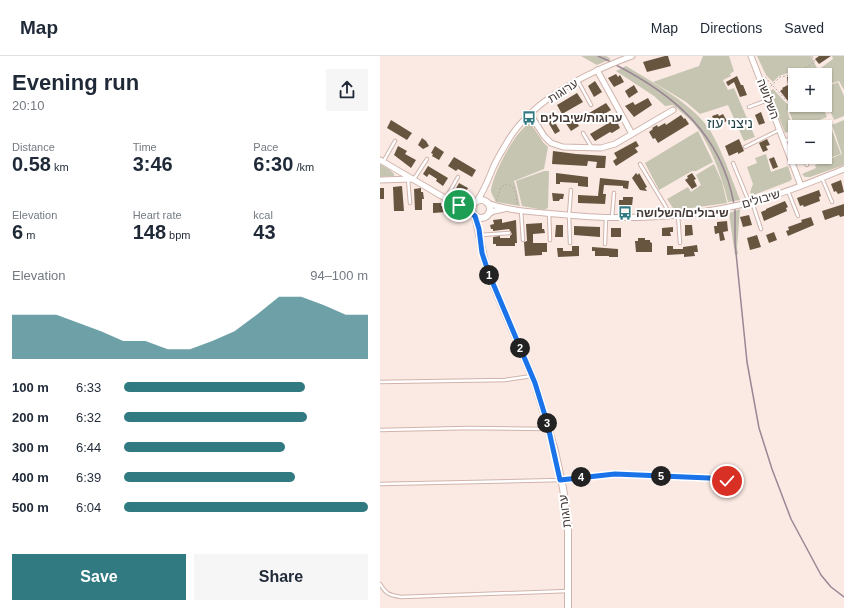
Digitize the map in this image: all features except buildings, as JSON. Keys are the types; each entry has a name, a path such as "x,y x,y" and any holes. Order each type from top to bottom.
{"street":[{"name":"ערוגות","path":"476,202 510,138 518,126 530,114 553,96 597,70 632,56"},
{"name":"השלושה","path":"751,56 801,186"},
{"path":"597,70 632,134"},
{"path":"530,114 544,136 551,143 559,146 605,148 673,110"},
{"path":"381,161 459,205 474,216 480,218 487,215 489,208 486,203 480,200 466,206 459,205"},
{"path":"395,180 398,174 396,169"},
{"name":"שיבולים","path":"486,203 519,210 569,216 612,218 669,216 713,211 751,202 788,191 844,170"},
{"path":"380,180 411,179"},
{"name":"ערוגות","path":"486,184 486,203"},
{"path":"474,216 472,208 476,202"},
{"name":"שיבולים","path":"487,215 497,210 507,208"},
{"name":"ערוגות","path":"480,236 482,224 487,215"},
{"name":"ערוגות","path":"474,216 480,236 482,253 489,274 533,376 549,429 568,525 568,608"}],"lane":[{"path":"578,81 591,105"},
{"path":"749,107 768,100"},
{"path":"746,147 780,130"},
{"path":"583,133 592,148"},
{"path":"784,141 788,140"},
{"path":"381,161 395,141"},
{"path":"410,203 411,179 426,159"},
{"path":"734,163 761,229"},
{"path":"640,164 666,207 669,216"},
{"path":"446,198 458,177"},
{"path":"822,178 832,202"},
{"path":"570,243 569,216 571,190"},
{"path":"788,191 798,216"},
{"path":"612,218 614,193"},
{"path":"519,210 523,240"},
{"path":"549,213 550,240"},
{"path":"678,215 680,243"},
{"path":"605,244 606,218"},
{"path":"480,236 509,233"},
{"path":"380,382 505,380 533,376"},
{"path":"380,430 469,428 549,429"},
{"path":"380,484 560,480 615,474 709,478 727,481"},
{"path":"380,584 390,595 401,597 568,591"}],"path":[{"path":"765,92 780,77 795,74 814,62 812,56"},
{"path":"764,76 786,100"},
{"path":"494,205 501,187 507,184 513,187 516,191 519,210"}],"green space":[{"path":"581,56 606,56 611,59 597,65"},
{"path":"703,56 729,56 734,71 730,74 731,76 723,80 728,90 734,88 755,137 744,141 728,105 700,114 686,102 653,82 699,66"},
{"path":"757,56 811,56 817,68 788,68 788,73 779,76 773,82 766,75"},
{"path":"832,56 844,56 844,90 839,81 832,83 832,68 821,68 833,59"},
{"path":"626,66 684,103 704,122 711,132 727,165 740,200 728,202 723,182 715,161 700,131 687,116 673,105 665,106 654,96 616,71"},
{"path":"838,82 844,96 844,116 834,120 831,112 832,112 832,84"},
{"path":"773,89 788,104 787,111 790,120 788,120 788,132 785,133 769,92"},
{"path":"789,112 825,112 827,117 820,120 792,120"},
{"path":"844,120 844,165 810,177 805,177 802,174 816,168 815,165 832,164 832,158 842,154 832,125"},
{"path":"530,123 548,147 544,169 514,181 520,206 496,202 491,192 495,176 505,154 518,134"},
{"path":"832,130 841,154 832,157"},
{"path":"698,131 713,162 696,171 692,171 659,190 645,163"},
{"path":"766,154 771,172 788,166 792,179 751,196 750,192 753,184 747,167 757,163 755,158"},
{"path":"380,164 390,170 394,176 380,177"},
{"path":"714,164 722,182 727,203 677,210 673,208 667,199 688,187 691,192 701,185 696,175"},
{"path":"544,171 549,171 548,208 544,210 522,206 516,181"},
{"path":"740,209 737,248 738,254 735,255 729,213"}],"waterway":[{"path":"598,56 611,62"},
{"path":"614,64 657,89 692,119 706,137 718,157 728,179 734,204"},
{"path":"735,208 735,243 747,362 759,428 772,469 791,519 821,575 831,587 844,597"}],"place":[{"name":"ערוגות/שיבולים","path":"529,118"},
{"name":"שיבולים/השלושה","path":"625,213"}],"district":[{"name":"ניצני עוז","path":"730,123"}],"route":[{"path":"459,205 475,216 479,229 482,253 489,274 535,383 547,422 560,480 615,474 709,478 727,481"}]}
